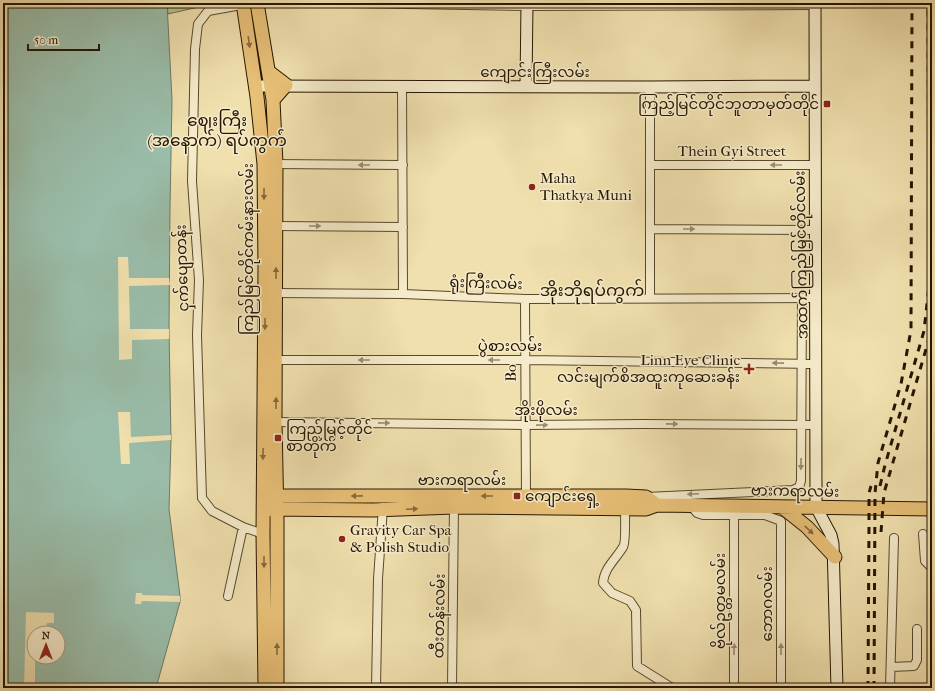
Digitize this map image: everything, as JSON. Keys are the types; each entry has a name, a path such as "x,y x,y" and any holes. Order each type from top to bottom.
{"main road":[{"path":"257,3 273,100 270,164 276,226 276,293 270,360 275,422 276,500 283,514 277,527 271,682"},
{"name":"ကြည်မြင်တိုင်ကမ်းနားလမ်း","path":"246,4 255,86 270,164 270,360 276,500 263,534 271,682"},
{"name":"အထက်ကြည်မြင်တိုင်လမ်း","path":"815,4 815,298 817,364 816,507"},
{"path":"526,87 527,5"},
{"path":"269,72 286,85 273,100"},
{"name":"ကျောင်းကြီးလမ်း","path":"255,86 815,86"},
{"name":"ဗားကရာလမ်း","path":"276,500 384,496 454,502 526,502 646,497"},
{"path":"646,497 657,505"},
{"name":"ဗားကရာလမ်း","path":"276,500 383,510 454,502"},
{"name":"ဗားကရာလမ်း","path":"526,502 646,510 657,505 932,509"},
{"path":"782,507 807,527 835,557"},
{"path":"816,507 831,535 835,557 837,688"}],"street":[{"path":"349,3 527,5 815,4"},
{"name":"ငှက်ပျောတန်း","path":"246,4 208,11 198,24 195,49 192,181 199,280 197,335 202,498 212,511 243,527 263,534"},
{"path":"402,86 403,294"},
{"path":"650,87 650,298"},
{"path":"270,164 403,165"},
{"name":"Thein Gyi Street","path":"650,165 815,165"},
{"path":"276,226 403,227"},
{"path":"650,229 815,230"},
{"name":"ရုံးကြီးလမ်း","path":"276,293 403,294 525,299 815,298"},
{"path":"646,497 796,489 799,487 801,481 802,425 802,298"},
{"name":"Bo","path":"525,299 526,502"},
{"name":"ပွဲစားလမ်း","path":"270,360 526,360 817,364"},
{"name":"အိုးဖိုလမ်း","path":"275,422 525,425 816,425"},
{"path":"376,688 378,579 384,496"},
{"name":"ထီးတန်းလမ်း","path":"452,688 454,502"},
{"path":"691,506 697,513 703,515 734,514"},
{"path":"625,509 624,546 613,560 603,577 603,583 612,593 630,601 636,610 637,666 672,688"},
{"name":"ဘောဂလမ်း","path":"734,514 765,514 781,521 780,688"},
{"name":"ဗိုလ်ဥတ္တမလမ်း","path":"734,514 734,688"},
{"path":"228,596 243,527"},
{"path":"923,534 925,561 932,568"},
{"path":"890,688 894,538"},
{"path":"891,667 914,666 917,660 917,628"}],"green space":[{"path":"167,3 216,3 168,14"}],"shaded area":[{"path":"3,3 167,3 172,100 169,329 171,440 169,509 180,602 156,688 3,688"}],"pier":[{"path":"118,257 128,257 129,278 169,278 170,285 129,286 130,329 169,329 169,339 132,340 132,359 119,360"},
{"path":"118,412 130,412 131,437 171,435 171,440 129,443 130,464 121,464"},
{"path":"136,593 142,593 142,595 180,596 180,602 142,601 141,604 135,604"},
{"path":"26,612 54,613 54,623 47,623 47,625 26,625 26,665 35,665 35,688 24,688"}],"railway":[{"path":"874,688 875,493 878,463 901,384 911,330 912,3"},
{"path":"880,486 924,331 929,286 928,3"},
{"path":"881,532 884,493 931,332 932,323"},
{"path":"868,688 869,493 871,486"}],"place":[{"name":"ကြည့်မြင်တိုင်ဘူတာမှတ်တိုင်","path":"827,104"},
{"name":"Maha Thatkya Muni","path":"532,187"},
{"name":"Linn Eye Clinic လင်းမျက်စိအထူးကုဆေးခန်း","path":"749,369"},
{"name":"ကြည့်မြင့်တိုင် စာတိုက်","path":"278,438"},
{"name":"ကျောင်းရှေ့","path":"517,496"},
{"name":"Gravity Car Spa & Polish Studio","path":"342,539"}],"district":[{"name":"ဈေးကြီး (အနောက်) ရပ်ကွက်","path":"217,130"},
{"name":"အိုးဘိုရပ်ကွက်","path":"592,290"}]}
